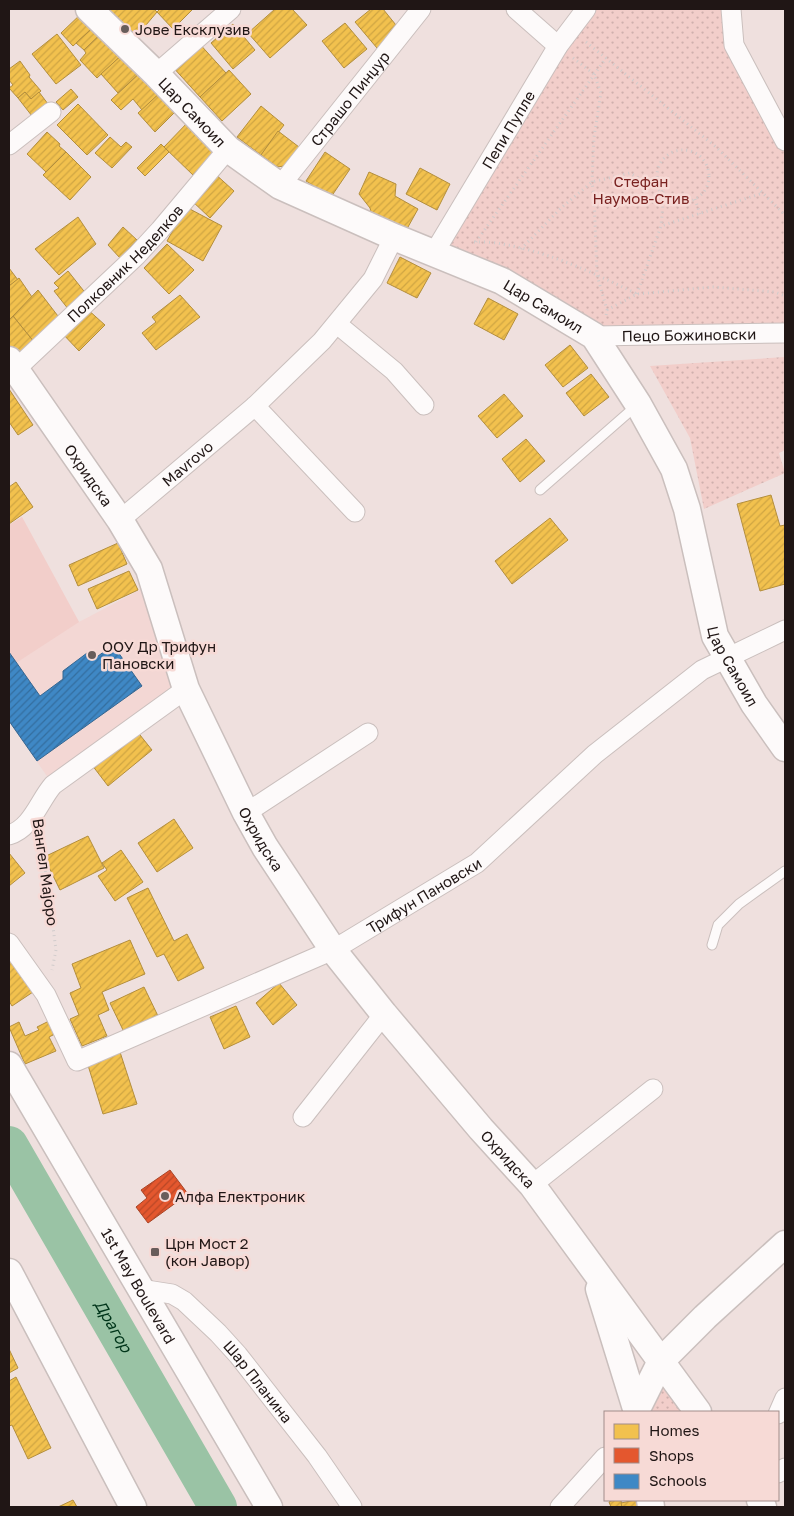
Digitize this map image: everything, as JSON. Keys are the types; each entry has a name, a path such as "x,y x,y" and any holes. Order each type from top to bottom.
{"street":[{"name":"Цар Самоил","path":"89,9 156,74 228,149 280,186 394,237 502,280 594,336 638,404 674,468 687,509 715,636 754,704 785,748"},
{"name":"Цар Самоил","path":"156,74 231,9"},
{"name":"Страшо Пинџур","path":"280,186 420,9"},
{"path":"516,9 558,46"},
{"name":"Пепи Пупле","path":"434,253 558,46 586,9"},
{"path":"731,9 734,44 785,141"},
{"path":"9,145 51,112"},
{"name":"Полковник Неделков","path":"12,365 137,255 228,149"},
{"name":"Mavrovo","path":"120,520 254,406 337,324 372,279 394,237"},
{"path":"337,324 394,371 424,405"},
{"name":"Пецо Божиновски","path":"594,336 785,333"},
{"name":"Охридска","path":"12,365 120,520 149,570 186,689 246,813 265,847 333,950 481,1129 532,1185 697,1411"},
{"path":"254,406 355,512"},
{"name":"Трифун Пановски","path":"46,996 76,1061 333,950 477,862 596,754 702,670 785,630"},
{"name":"Вангел Мајоро","path":"37,811 44,795 53,785 186,689"},
{"path":"246,813 368,733"},
{"path":"9,835 24,826 37,811"},
{"path":"9,943 46,996"},
{"path":"304,1117 384,1014"},
{"name":"1st May Boulevard","path":"9,1065 269,1507"},
{"path":"532,1185 653,1089"},
{"path":"636,1411 661,1361 705,1317 785,1244"},
{"name":"Охридска","path":"593,1269 636,1411"},
{"path":"9,1272 133,1507"},
{"name":"Шар Планина","path":"140,1289 172,1294 184,1301 218,1333 238,1355 317,1456 352,1507"},
{"path":"779,1412 785,1398"},
{"path":"560,1507 604,1458"}],"lane":[{"path":"540,490 638,404"},
{"path":"712,945 718,924 740,904 785,871"}],"path":[{"path":"570,30 716,147 785,215"},
{"path":"558,46 594,74 600,93 594,137 592,182 597,275 607,310 637,294 713,287 775,292 785,296"},
{"path":"476,242 606,58"},
{"path":"521,249 561,208 592,182 630,172 664,193 671,199 687,202 696,199 707,186 709,178 705,162 692,151 675,151 662,161 658,169 659,186 664,193 661,226 637,294"},
{"path":"661,226 763,193"},
{"path":"696,199 700,214"},
{"path":"467,241 501,243 550,257 597,275 637,294"},
{"name":"Вангел Мајоро","path":"37,811 56,950 46,996"}],"shaded area":[{"name":"ООУ Др Трифун Пановски","path":"22,517 79,622 153,583 186,689 53,785 9,721 9,525"}],"green space":[{"name":"Стефан Наумов-Стив","path":"586,9 731,9 734,45 785,141 785,333 594,336 434,253"},
{"path":"785,357 785,450 779,453 785,473 704,509 690,438 650,366"},
{"path":"22,517 79,622 16,663 9,652 9,525"},
{"path":"666,1384 684,1411 648,1411 645,1403"}],"building: Homes":[{"path":"105,9 154,9 157,12 135,38"},
{"path":"160,9 193,9 173,29 157,12"},
{"path":"275,9 292,9 307,25 270,58 248,33"},
{"path":"371,9 383,9 400,30 377,48 355,22"},
{"path":"84,11 97,24 73,46 61,33"},
{"path":"345,23 367,49 344,68 322,41"},
{"path":"97,24 104,31 84,50 76,43"},
{"path":"233,24 255,50 233,69 211,43"},
{"path":"104,31 124,53 97,78 80,60 86,53 84,50"},
{"path":"57,34 81,65 56,84 32,54"},
{"path":"197,41 226,73 200,97 171,65"},
{"path":"124,53 142,71 118,93 101,74"},
{"path":"20,61 30,75 29,77 41,91 31,99 25,92 18,98 9,88 13,85 9,80 9,69"},
{"path":"229,70 251,94 222,121 200,97"},
{"path":"142,71 162,91 142,110 133,99 121,110 111,100"},
{"path":"71,89 78,97 63,110 56,102"},
{"path":"162,91 178,109 155,132 138,113"},
{"path":"25,92 31,99 39,92 48,104 32,116 18,98"},
{"path":"78,104 108,135 87,155 57,125"},
{"path":"261,106 284,125 261,155 237,137"},
{"path":"190,120 220,148 194,176 164,147"},
{"path":"278,131 299,147 284,166 277,167 261,155"},
{"path":"47,132 66,152 46,172 27,154"},
{"path":"110,137 121,147 126,142 132,147 112,168 95,153"},
{"path":"161,144 169,152 145,176 137,168"},
{"path":"66,152 91,177 70,200 43,175"},
{"path":"325,152 350,169 331,197 306,181"},
{"path":"420,168 450,184 437,210 406,194"},
{"path":"213,172 234,191 210,218 190,199"},
{"path":"369,172 396,184 395,196 418,209 403,236 373,219 370,208 359,194"},
{"path":"186,207 222,226 203,261 167,241"},
{"path":"78,217 96,244 59,275 35,249"},
{"path":"123,227 137,240 120,258 108,245"},
{"path":"167,244 194,270 169,294 144,268"},
{"path":"400,257 431,273 417,298 387,283"},
{"path":"9,268 18,280 9,286"},
{"path":"68,271 87,295 69,310 54,291 59,288 54,283"},
{"path":"19,278 32,297 9,320 9,286"},
{"path":"38,290 61,320 34,342 13,316"},
{"path":"180,295 200,317 156,350 142,333 156,322 152,317"},
{"path":"488,298 518,314 504,340 474,324"},
{"path":"86,308 105,325 79,351 61,332"},
{"path":"13,316 34,342 16,356 9,347 9,320"},
{"path":"570,345 588,368 563,387 545,365"},
{"path":"591,374 609,397 584,416 566,393"},
{"path":"9,389 33,425 18,435 9,422"},
{"path":"504,394 523,416 497,438 478,416"},
{"path":"526,439 545,461 520,482 502,459"},
{"path":"16,482 33,507 9,524 9,487"},
{"path":"771,495 780,526 785,525 785,584 760,591 737,504"},
{"path":"550,518 568,540 512,584 495,561"},
{"path":"118,543 127,564 78,586 69,565"},
{"path":"129,571 138,590 97,609 88,589"},
{"path":"136,730 152,750 108,786 92,765"},
{"path":"174,819 193,848 157,872 138,843"},
{"path":"88,836 104,868 60,890 44,857"},
{"path":"121,850 143,882 115,901 98,876 107,870 102,863"},
{"path":"9,853 25,873 9,886"},
{"path":"148,888 174,941 187,934 204,968 178,981 164,954 157,957 127,898"},
{"path":"130,940 145,974 102,992 109,1010 98,1015 107,1036 82,1046 70,1019 79,1015 70,993 81,988 72,964"},
{"path":"9,949 36,990 12,1006 9,1001"},
{"path":"279,983 297,1005 273,1025 256,1003"},
{"path":"144,987 158,1016 124,1032 110,1003"},
{"path":"236,1006 250,1037 224,1049 210,1017"},
{"path":"49,1021 55,1034 49,1037 56,1051 25,1064 9,1027 19,1022 25,1036 39,1030 37,1027"},
{"path":"120,1052 137,1104 103,1114 87,1062"},
{"path":"9,1349 18,1368 9,1373"},
{"path":"16,1377 51,1448 28,1459 12,1425 9,1426 9,1381"},
{"path":"73,1500 77,1507 58,1507"},
{"path":"621,1501 622,1507 611,1507 609,1502"},
{"path":"645,1501 647,1507 622,1507 621,1503"}],"building: Shops":[{"name":"Алфа Електроник","path":"170,1170 188,1194 148,1223 136,1207 147,1198 141,1190"}],"building: Schools":[{"path":"113,645 142,686 37,761 9,721 9,652 40,696 63,679 63,671 87,653 94,659"}],"waterway":[{"name":"Драгор","path":"9,1145 218,1507"}],"place":[{"name":"Јове Ексклузив","path":"125,29"},
{"name":"ООУ Др Трифун Пановски","path":"92,655"},
{"name":"Алфа Електроник","path":"165,1196"},
{"name":"Црн Мост 2 (кон Јавор)","path":"155,1252"}]}
